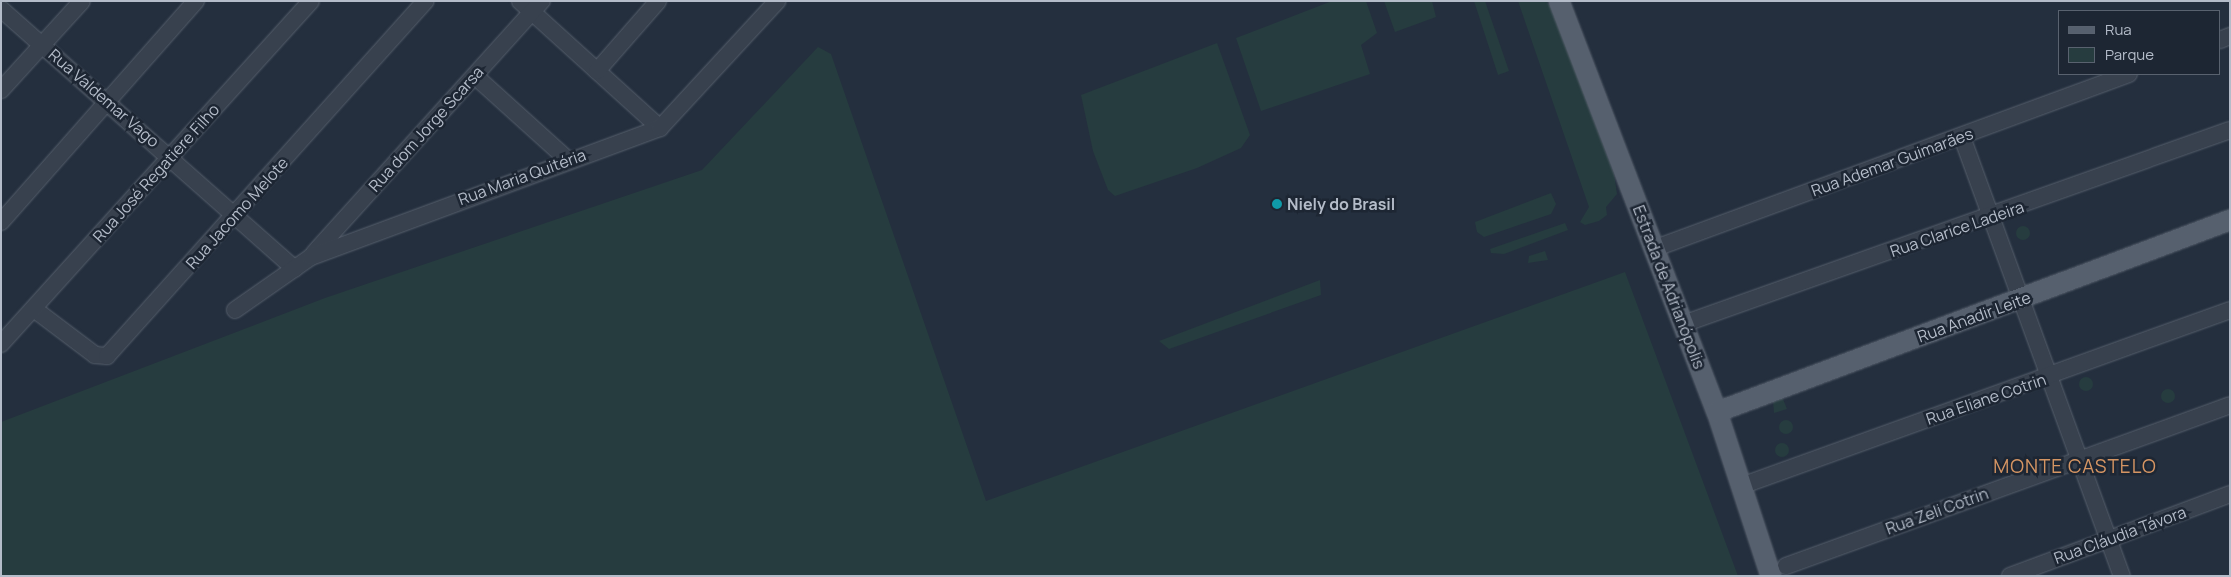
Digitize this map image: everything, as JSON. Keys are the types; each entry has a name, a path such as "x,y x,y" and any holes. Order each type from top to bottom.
{"main road":[{"name":"Estrada de Adrianópolis","path":"1559,1 1717,412 1761,548 1781,572"},
{"name":"Rua Anadir Leite","path":"1717,412 2230,220"}],"street":[{"path":"1,90 82,1"},
{"path":"1,222 196,1"},
{"name":"Rua José Regatiere Filho","path":"1,344 311,1"},
{"name":"Rua Jacomo Melote","path":"34,308 95,356 107,356 238,214 425,1"},
{"path":"520,1 537,7 597,71 660,128"},
{"path":"597,71 658,1"},
{"name":"Rua Maria Quitéria","path":"234,310 311,257 568,160 660,128 777,1"},
{"name":"Rua dom Jorge Scarsa","path":"311,257 537,7"},
{"name":"Rua Valdemar Vago","path":"1,8 238,214 295,269"},
{"name":"Rua Ademar Guimarães","path":"1654,249 2126,75"},
{"path":"475,76 568,160"},
{"name":"Rua Clarice Ladeira","path":"1683,324 1992,218 2230,130"},
{"path":"1962,137 2049,377 2081,459 2122,576"},
{"name":"Rua Eliane Cotrin","path":"1741,486 2049,377 2230,310"},
{"name":"Rua Zeli Cotrin","path":"1781,572 2230,404"},
{"name":"Rua Cláudia Távora","path":"2010,576 2230,494"}],"green space":[{"path":"1332,1 1366,1 1377,33 1361,45 1370,74 1261,111 1236,38"},
{"path":"1384,1 1432,1 1436,17 1395,32"},
{"path":"1474,1 1485,1 1509,71 1498,75"},
{"path":"1518,1 1546,1 1553,10 1614,174 1617,194 1606,207 1607,215 1599,221 1585,225 1580,222 1589,207"},
{"path":"1217,43 1250,135 1241,148 1197,168 1115,196 1108,190 1093,151 1081,95"},
{"path":"818,47 831,54 986,501 1625,272 1738,576 1,576 1,422 325,298 702,170"},
{"path":"1551,193 1556,204 1551,214 1484,237 1477,232 1475,222"},
{"path":"1565,223 1568,230 1504,254 1491,253 1490,249"},
{"path":"2023,226 2028,228 2030,233 2028,238 2023,240 2018,238 2016,233 2018,228"},
{"path":"1545,251 1548,260 1528,263 1529,256"},
{"path":"1320,280 1321,295 1169,349 1159,341"},
{"path":"2086,377 2091,379 2093,384 2091,389 2086,391 2081,389 2079,384 2081,379"},
{"path":"2168,389 2173,391 2175,396 2173,401 2168,403 2163,401 2161,396 2163,391"},
{"path":"1783,399 1787,409 1774,413 1773,400"},
{"path":"1786,420 1791,422 1793,427 1791,432 1786,434 1781,432 1779,427 1781,422"},
{"path":"1782,443 1787,445 1789,450 1787,455 1782,457 1777,455 1775,450 1777,445"}],"place":[{"name":"Niely do Brasil","path":"1277,204"}],"district":[{"name":"MONTE CASTELO","path":"2075,467"}]}
